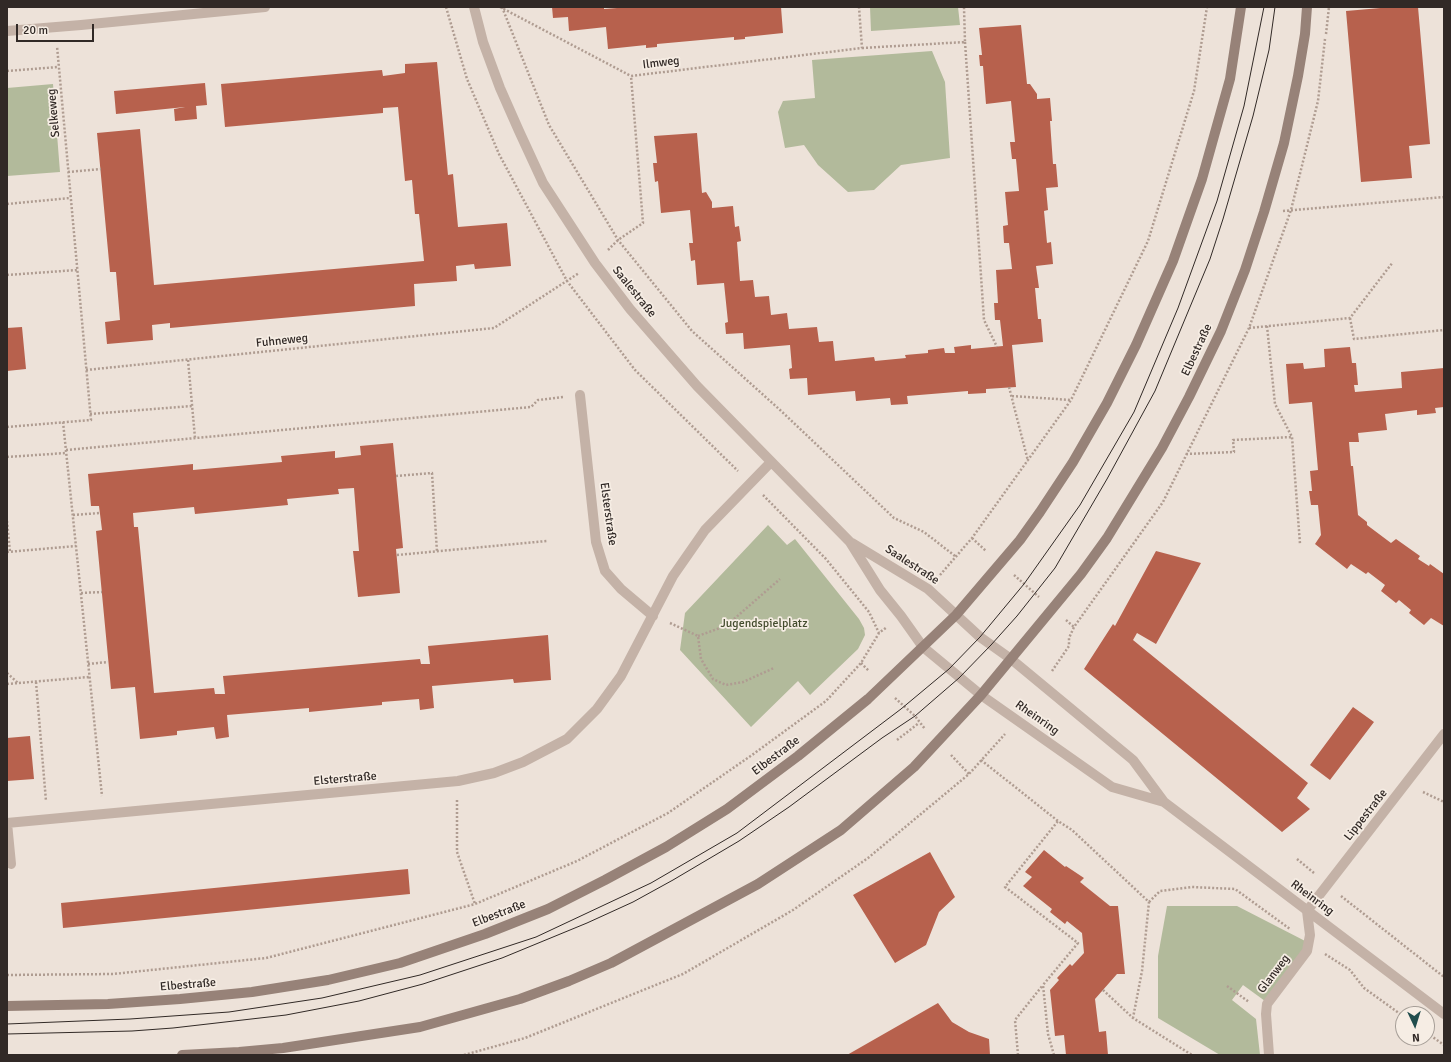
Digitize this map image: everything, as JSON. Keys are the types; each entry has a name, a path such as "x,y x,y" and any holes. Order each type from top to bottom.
{"street":[{"path":"7,31 265,7"},
{"name":"Saalestraße","path":"474,7 500,88 518,131 543,183 595,263 630,309 698,386 850,542 880,590 923,647"},
{"name":"Elbestraße","path":"7,1006 108,1004 252,992 328,980 400,963 486,934 548,909 605,880 714,817 798,756 883,686 956,615 1020,540 1073,462 1107,403 1136,345 1173,261 1202,179 1228,87 1241,7"},
{"name":"Elbestraße","path":"182,1055 283,1052 420,1027 520,999 569,981 611,963 758,884 840,830 914,767 981,695 1081,574 1110,532 1162,448 1186,404 1224,323 1245,270 1264,212 1284,143 1298,76 1305,34 1307,7"},
{"name":"Elsterstraße","path":"580,395 596,542 605,571 621,589 653,616"},
{"name":"Elsterstraße","path":"11,864 7,823 458,781 494,773 523,762 567,738 597,709 620,676 673,576 705,530 772,462"},
{"name":"Saalestraße","path":"850,542 928,589 956,615"},
{"path":"956,615 980,637 1011,659"},
{"path":"923,647 981,695"},
{"name":"Rheinring","path":"1011,659 1133,760 1164,802 1444,1014"},
{"name":"Rheinring","path":"981,695 1112,787 1164,802"},
{"name":"Lippestraße","path":"1307,910 1406,785 1444,734"},
{"name":"Glanweg","path":"1268,1055 1267,1004 1307,951 1310,935 1307,910"}],"path":[{"path":"859,7 862,48"},
{"path":"964,7 965,42 984,320 998,347"},
{"path":"928,589 972,538 1028,462 1071,400 1148,241 1194,91 1207,7"},
{"path":"501,8 632,76"},
{"path":"501,8 549,125 618,240 692,332 779,409 894,518 924,532 955,556"},
{"name":"Selkeweg","path":"55,26 86,370"},
{"name":"Ilmweg","path":"595,263 618,240 643,223 632,76 862,48 965,42"},
{"path":"7,71 58,67"},
{"path":"68,172 101,170"},
{"path":"1264,212 1444,197"},
{"path":"7,204 70,198"},
{"path":"1250,328 1350,318 1393,262"},
{"name":"Fuhneweg","path":"86,370 494,328 595,263"},
{"path":"7,275 77,270"},
{"path":"1350,318 1354,339 1444,330"},
{"path":"1267,326 1275,404 1292,437 1300,544"},
{"path":"188,360 194,438"},
{"path":"7,429 91,420 86,370"},
{"path":"1009,387 1028,462"},
{"path":"7,457 531,407 538,400 580,395"},
{"path":"1012,396 1071,400"},
{"path":"90,414 192,406"},
{"path":"63,422 104,814"},
{"path":"1186,454 1234,452 1233,440 1292,437"},
{"path":"396,476 432,473 437,552"},
{"path":"73,515 100,513"},
{"path":"7,521 8,552 76,546"},
{"path":"972,538 1074,627"},
{"path":"397,555 547,541"},
{"path":"653,616 698,636 720,628 734,619 780,580"},
{"path":"81,593 102,592"},
{"path":"7,975 113,974 266,958 475,904 577,862 668,813 752,755 826,701 861,663 879,633 901,616"},
{"path":"698,636 701,659 713,679 726,685 743,682 774,668"},
{"path":"88,664 108,662"},
{"path":"861,663 904,707 915,716 919,723 969,774"},
{"path":"7,673 18,683"},
{"path":"7,684 89,677"},
{"path":"36,682 47,819"},
{"path":"464,1055 525,1038 683,974 793,910 868,858 969,774 1017,720"},
{"path":"897,740 919,723"},
{"path":"981,760 1058,821 1072,830 1148,902"},
{"path":"458,781 457,852 475,904"},
{"path":"1406,785 1444,802"},
{"path":"1018,1055 1015,1020 1078,944 1005,887 1058,821"},
{"path":"1297,859 1327,885 1444,976"},
{"path":"1133,1018 1142,971 1148,902 1160,891 1192,887 1235,889 1308,943 1350,970 1364,988 1395,1010"},
{"path":"1043,985 1048,1034 1054,1055"},
{"path":"1227,986 1266,1014"},
{"path":"1103,990 1133,1018 1192,1055"},
{"path":"1435,1039 1444,1045"}],"green space":[{"path":"870,7 958,7 960,25 871,31"},
{"path":"932,51 945,82 950,158 901,165 874,190 848,192 818,165 804,145 785,148 778,112 783,101 815,98 812,60"},
{"path":"53,84 60,172 7,176 7,88"},
{"name":"Jugendspielplatz","path":"768,525 787,545 795,539 859,619 864,628 865,635 858,649 810,695 798,681 751,727 680,650 685,613"},
{"path":"1167,906 1237,906 1309,943 1265,1001 1243,985 1232,1000 1256,1019 1260,1055 1220,1055 1158,1018 1158,956"}],"building":[{"path":"552,7 604,7 604,9 630,7 781,7 783,33 745,37 745,39 734,40 734,37 657,44 657,47 646,48 646,45 608,49 606,27 569,31 568,17 553,18"},
{"path":"1392,7 1418,7 1430,144 1409,146 1412,178 1361,182 1346,11"},
{"path":"1021,25 1027,84 1030,84 1037,94 1037,99 1050,98 1053,164 1056,164 1058,187 1046,188 1048,210 1044,211 1047,243 1051,242 1053,264 1036,266 1039,288 1035,288 1038,319 1041,319 1043,342 1012,345 1016,387 986,389 986,393 968,394 968,391 907,396 908,404 891,405 890,398 856,401 855,391 808,395 807,378 790,379 789,369 792,368 790,345 744,349 743,333 726,334 725,323 728,322 724,283 697,285 695,260 691,261 689,243 693,243 690,210 661,213 658,181 655,182 653,163 657,163 654,136 697,133 702,193 706,192 712,202 712,208 733,206 735,227 739,226 741,241 737,242 740,281 753,280 755,297 769,296 771,315 787,313 789,329 817,327 819,342 833,341 835,361 874,357 875,361 906,358 905,355 928,353 928,350 944,348 945,353 955,353 954,347 971,345 971,349 1003,346 1000,320 995,320 994,303 998,303 996,270 1012,269 1009,243 1004,243 1003,226 1008,225 1005,192 1019,191 1016,159 1012,159 1010,142 1015,142 1011,101 986,104 983,66 980,66 979,55 982,55 979,28"},
{"path":"437,62 448,175 453,174 458,227 507,223 511,266 475,269 474,264 456,266 457,281 414,284 415,306 170,328 170,323 152,325 153,340 107,344 105,322 120,320 116,272 110,272 97,133 140,129 154,285 424,261 419,214 415,214 412,180 405,181 398,107 383,108 383,113 225,127 221,84 382,70 383,76 405,73 405,64"},
{"path":"205,83 207,105 196,106 197,119 175,121 174,109 185,107 116,114 114,91"},
{"path":"22,327 26,369 7,371 7,328"},
{"path":"1350,347 1352,363 1356,363 1358,385 1354,385 1355,392 1402,388 1401,372 1444,368 1444,407 1435,408 1436,413 1417,415 1417,410 1385,414 1387,430 1358,433 1359,442 1349,442 1358,515 1367,522 1367,525 1391,543 1396,539 1420,556 1418,559 1429,566 1430,564 1444,574 1444,626 1431,618 1424,625 1409,613 1411,610 1399,600 1396,603 1381,591 1385,585 1368,572 1366,574 1351,564 1347,569 1315,544 1321,535 1318,505 1311,505 1309,491 1312,491 1310,471 1318,470 1312,402 1289,404 1286,364 1303,363 1304,369 1325,367 1324,349"},
{"path":"393,443 403,548 396,549 400,593 358,597 353,551 359,551 354,488 338,489 339,494 287,499 288,505 195,514 194,507 133,513 134,527 138,527 154,693 214,688 215,694 225,694 223,676 420,659 421,664 430,664 428,646 548,635 551,680 514,683 513,679 432,686 434,708 420,710 419,699 382,702 382,705 309,712 309,708 227,715 229,737 216,739 214,727 177,731 177,735 140,739 135,687 111,689 96,531 102,530 99,506 91,506 88,474 193,464 193,470 282,462 281,456 335,451 335,458 361,455 360,446"},
{"path":"1156,551 1201,563 1156,644 1137,633 1133,640 1308,783 1297,798 1310,809 1282,832 1084,669 1113,624 1115,626"},
{"path":"1353,707 1374,722 1330,780 1310,765"},
{"path":"30,736 34,779 7,781 7,738"},
{"path":"1044,850 1065,867 1066,866 1084,878 1080,882 1110,906 1118,906 1125,974 1117,974 1095,999 1099,1032 1106,1031 1108,1055 1066,1055 1064,1035 1055,1036 1050,990 1059,980 1057,978 1070,964 1072,966 1084,953 1082,933 1067,921 1065,924 1050,912 1052,909 1023,886 1032,877 1025,872"},
{"path":"930,852 955,897 939,912 926,945 895,963 853,895"},
{"path":"408,869 410,894 63,928 61,903"},
{"path":"938,1003 952,1022 969,1032 989,1039 990,1055 847,1055"}],"tram line":[{"path":"7,1024 130,1019 229,1012 322,998 420,975 536,937 651,883 737,833 901,709 949,669 980,637 1024,584 1080,505 1134,412 1178,308 1217,201 1244,106 1264,7"},
{"path":"7,1034 132,1031 173,1028 286,1015 359,1001 423,984 502,958 587,923 633,902 673,880 739,841 789,807 882,738 915,716 959,678 991,645 1017,616 1055,568 1107,479 1155,391 1210,259 1223,219 1253,116 1269,50 1275,7"}]}
